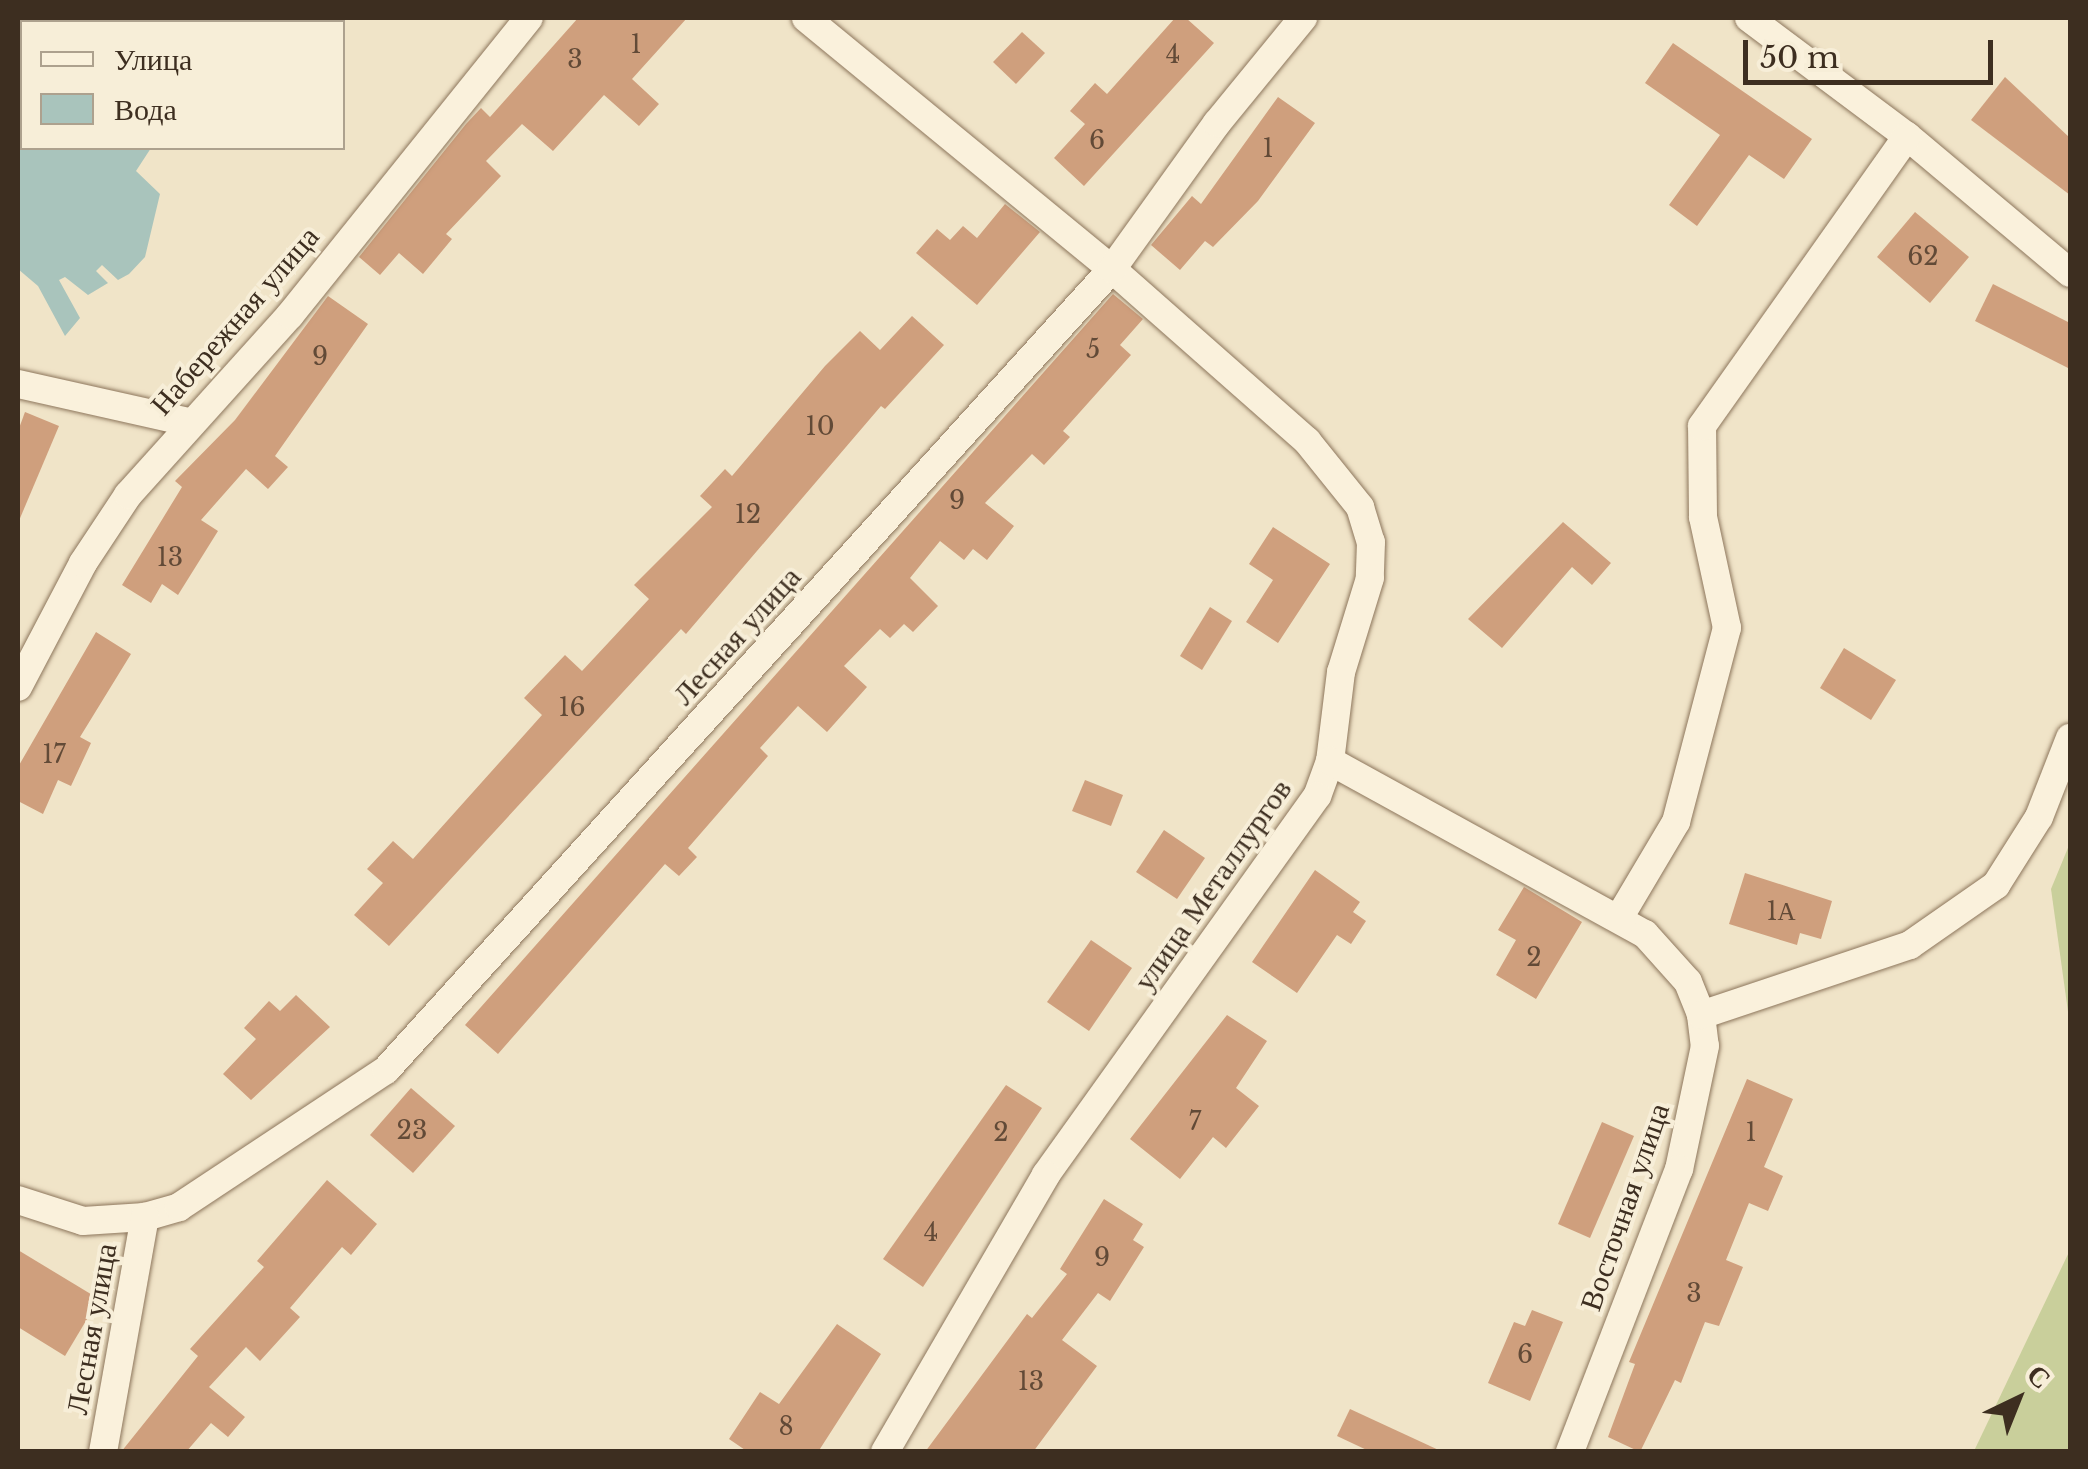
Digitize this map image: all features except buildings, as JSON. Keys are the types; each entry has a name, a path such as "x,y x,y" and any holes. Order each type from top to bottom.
{"street":[{"name":"Набережная улица","path":"18,687 106,526 188,422 290,315 529,18"},
{"name":"улица Металлургов","path":"806,18 1112,269 1306,442 1360,507 1370,542 1370,578 1341,672 1330,762 1281,853 1046,1175 885,1452"},
{"name":"Лесная улица","path":"18,1200 82,1221 146,1217 214,1186 386,1070 1112,269 1217,123 1304,18"},
{"path":"1750,18 1906,136 2070,273"},
{"path":"1618,918 1676,822 1727,628 1702,517 1702,426 1906,136"},
{"path":"18,384 188,422"},
{"path":"1330,762 1618,918 1667,956 1701,1015 1910,945 1996,885 2039,817 2070,738"},
{"name":"Восточная улица","path":"1570,1452 1679,1168 1704,1046 1701,1015"},
{"name":"Лесная улица","path":"103,1452 146,1217"}],"green space":[{"path":"2070,843 2070,1026 2051,889"},
{"path":"2070,1250 2070,1451 1974,1451"}],"water":[{"path":"18,18 333,18 20,20 20,150 150,150 136,171 160,194 145,257 129,274 118,280 102,265 96,271 108,283 88,295 65,277 59,280 80,318 65,336 38,286 18,269"}]}
